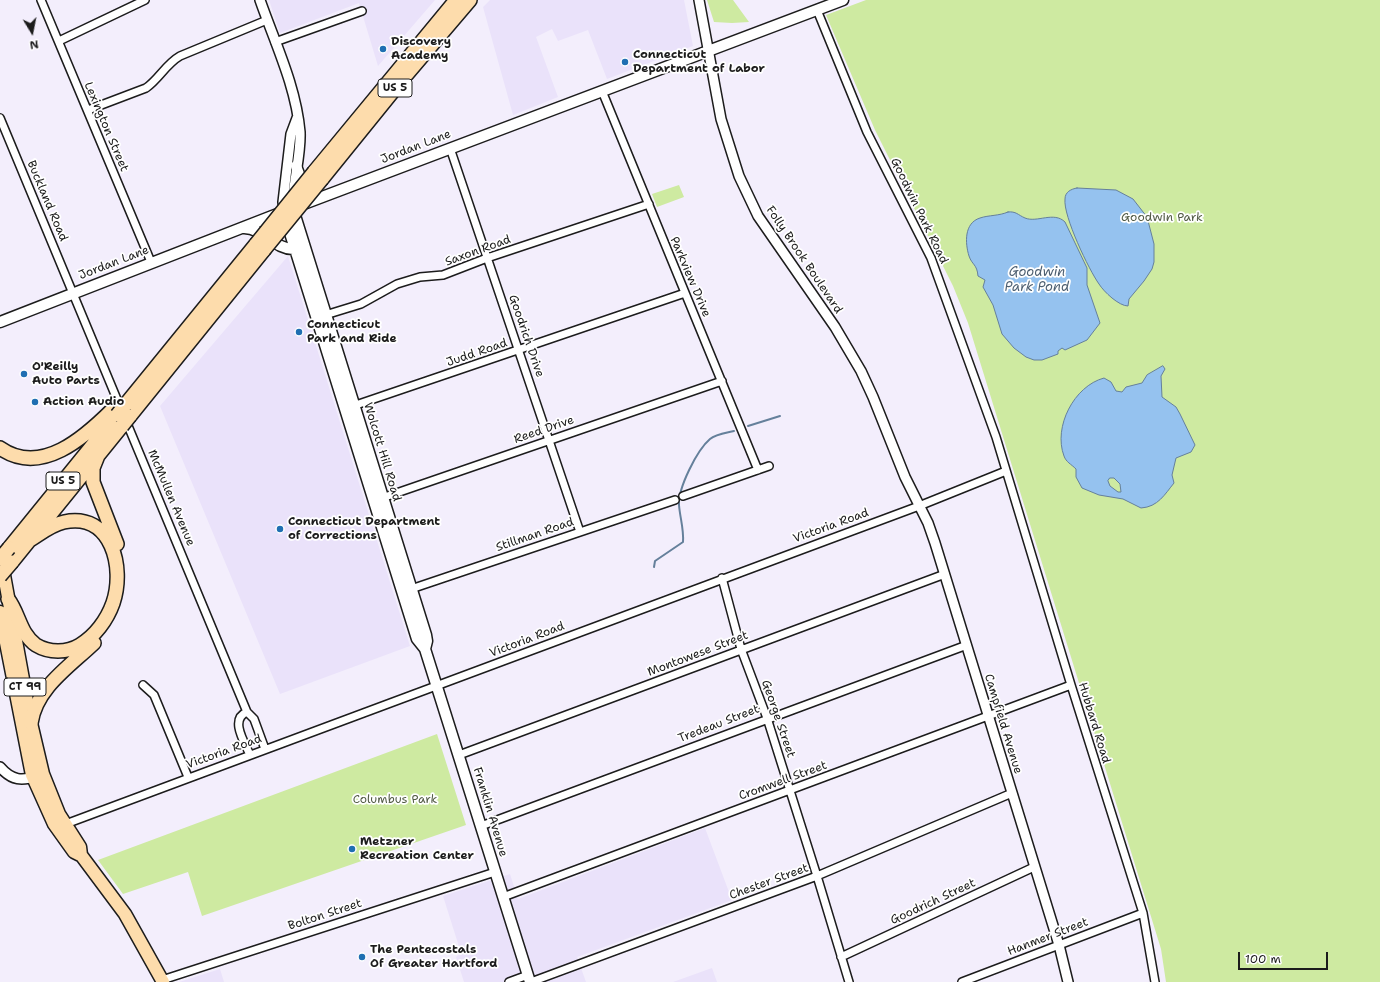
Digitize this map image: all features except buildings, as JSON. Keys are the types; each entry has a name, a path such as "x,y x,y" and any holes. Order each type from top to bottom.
{"highway":[{"name":"US 5","path":"0,576 5,556 122,411 318,176 456,0"},
{"name":"US 5","path":"318,176 470,0"},
{"name":"US 5","path":"5,556 27,542 100,453 122,411 156,367 260,247"},
{"path":"0,448 22,458 37,458 50,455 82,437 122,411"},
{"path":"29,730 35,708 42,694 103,633 114,616 120,599 123,579 121,557 93,482 94,464 100,453"},
{"path":"8,599 22,628 31,640 42,648 57,651 73,648 89,638 104,621 114,601 117,578 114,555 107,538 95,527 79,521 65,522 47,529 27,542"}],"main road":[{"name":"Jordan Lane","path":"0,322 151,262 843,0"},
{"path":"296,166 300,178 307,186 317,191 331,194"},
{"name":"Wolcott Hill Road","path":"289,210 294,249 320,316"},
{"name":"Wolcott Hill Road","path":"289,210 320,316 407,590 418,642 425,649"},
{"path":"242,228 257,230 286,249 294,249"},
{"name":"CT 99","path":"5,556 8,599 38,776"},
{"name":"CT 99","path":"0,612 29,730"},
{"name":"Franklin Avenue","path":"425,649 529,980"},
{"path":"38,776 52,799 60,826 80,847 81,855 120,907 163,981"}],"street":[{"name":"Lexington Street","path":"42,0 151,262"},
{"path":"58,40 145,0"},
{"name":"Wolcott Hill Road","path":"260,0 294,94 300,132 294,145 283,202 289,210"},
{"name":"Folly Brook Boulevard","path":"698,0 721,119 739,176 758,216 835,327 850,352 873,397 905,477"},
{"name":"Goodwin Park Road","path":"817,10 867,132 931,258 996,436 1006,471"},
{"path":"275,42 362,11"},
{"path":"88,110 146,88 153,83 170,62 180,56 267,20"},
{"name":"Parkview Drive","path":"602,91 758,470"},
{"name":"Buckland Road","path":"0,118 73,293"},
{"name":"Wolcott Hill Road","path":"289,210 296,166 294,145"},
{"name":"Goodrich Drive","path":"450,148 580,532"},
{"name":"Saxon Road","path":"320,316 361,304 397,284 420,277 443,276 487,258 649,204"},
{"name":"McMullen Avenue","path":"73,293 247,712 254,719 265,749"},
{"name":"Judd Road","path":"349,408 685,293"},
{"name":"Reed Drive","path":"378,500 722,381"},
{"path":"683,496 769,466"},
{"name":"Victoria Road","path":"60,826 722,578 919,506 1006,471"},
{"name":"Hubbard Road","path":"1006,471 1071,685 1143,913 1155,982"},
{"name":"Campfield Avenue","path":"905,477 928,523 945,574 1059,945 1068,982"},
{"name":"Stillman Road","path":"407,590 675,500"},
{"name":"Montowese Street","path":"459,755 945,574"},
{"name":"George Street","path":"722,578 741,649 767,718 849,982"},
{"name":"Tredeau Street","path":"481,826 966,645"},
{"path":"144,685 154,695 188,777"},
{"name":"Cromwell Street","path":"503,897 1071,685"},
{"path":"247,712 242,714 238,720 239,730 250,755"},
{"path":"0,767 6,774 20,780 38,776"},
{"name":"Chester Street","path":"509,982 529,980 817,876 1012,793"},
{"name":"Goodrich Street","path":"841,957 1034,867"},
{"name":"Bolton Street","path":"163,981 495,872"},
{"name":"Hanmer Street","path":"962,982 1143,913"}],"shaded area":[{"name":"Discovery Academy","path":"269,0 435,0 378,66 359,3 280,33"},
{"name":"Connecticut Department of Labor","path":"490,0 684,0 693,46 607,79 588,30 558,41 552,29 536,37 558,97 513,115 483,7"},
{"path":"288,256 410,646 280,694 160,406"},
{"path":"705,828 732,900 577,957 586,982 464,982 456,957 461,953 443,896 510,874 518,899"},
{"path":"712,968 717,982 673,982"},
{"path":"220,969 224,982 179,982"}],"green space":[{"path":"707,0 733,0 749,22 714,22"},
{"name":"Goodwin Park","path":"866,0 1380,0 1380,982 1166,982 1161,949 968,323 953,286 875,130 826,15"},
{"path":"679,185 684,197 657,207 652,194"},
{"name":"Columbus Park","path":"437,734 466,825 202,916 188,872 123,894 98,860"}],"water":[{"name":"Goodwin Park Pond","path":"1077,188 1116,190 1133,199 1147,217 1154,244 1154,262 1152,269 1144,281 1129,299 1128,306 1120,304 1101,287 1089,267 1072,230 1065,207 1065,199 1066,194 1069,191"},
{"name":"Goodwin Park Pond","path":"1008,212 1030,219 1056,217 1065,222 1087,268 1087,285 1100,323 1087,340 1065,350 1062,348 1058,351 1058,354 1042,360 1034,360 1026,357 1014,348 1002,334 993,305 983,287 985,280 978,276 977,269 970,259 968,251 967,234 971,224 983,217"},
{"path":"1163,366 1165,369 1161,376 1162,397 1176,407 1195,445 1191,452 1176,458 1172,475 1174,483 1164,495 1157,503 1141,508 1123,499 1099,495 1082,488 1076,477 1076,469 1064,456 1061,445 1061,433 1064,421 1075,399 1093,382 1104,378 1111,382 1116,391 1122,392 1126,387 1142,383 1147,375","holes":["1110,478 1114,478 1120,484 1121,492 1118,492 1110,486 1108,481"]}],"waterway":[{"path":"748,426 780,416"},
{"path":"654,567 655,561 683,542 679,505 682,489 694,460 712,437 734,431"}],"place":[{"name":"Discovery Academy","path":"383,49"},
{"name":"Connecticut Department of Labor","path":"625,62"},
{"name":"Connecticut Park and Ride","path":"299,332"},
{"name":"O'Reilly Auto Parts","path":"24,374"},
{"name":"Action Audio","path":"35,402"},
{"name":"Connecticut Department of Corrections","path":"280,529"},
{"name":"Metzner Recreation Center","path":"352,849"},
{"name":"The Pentecostals Of Greater Hartford","path":"362,957"}]}
